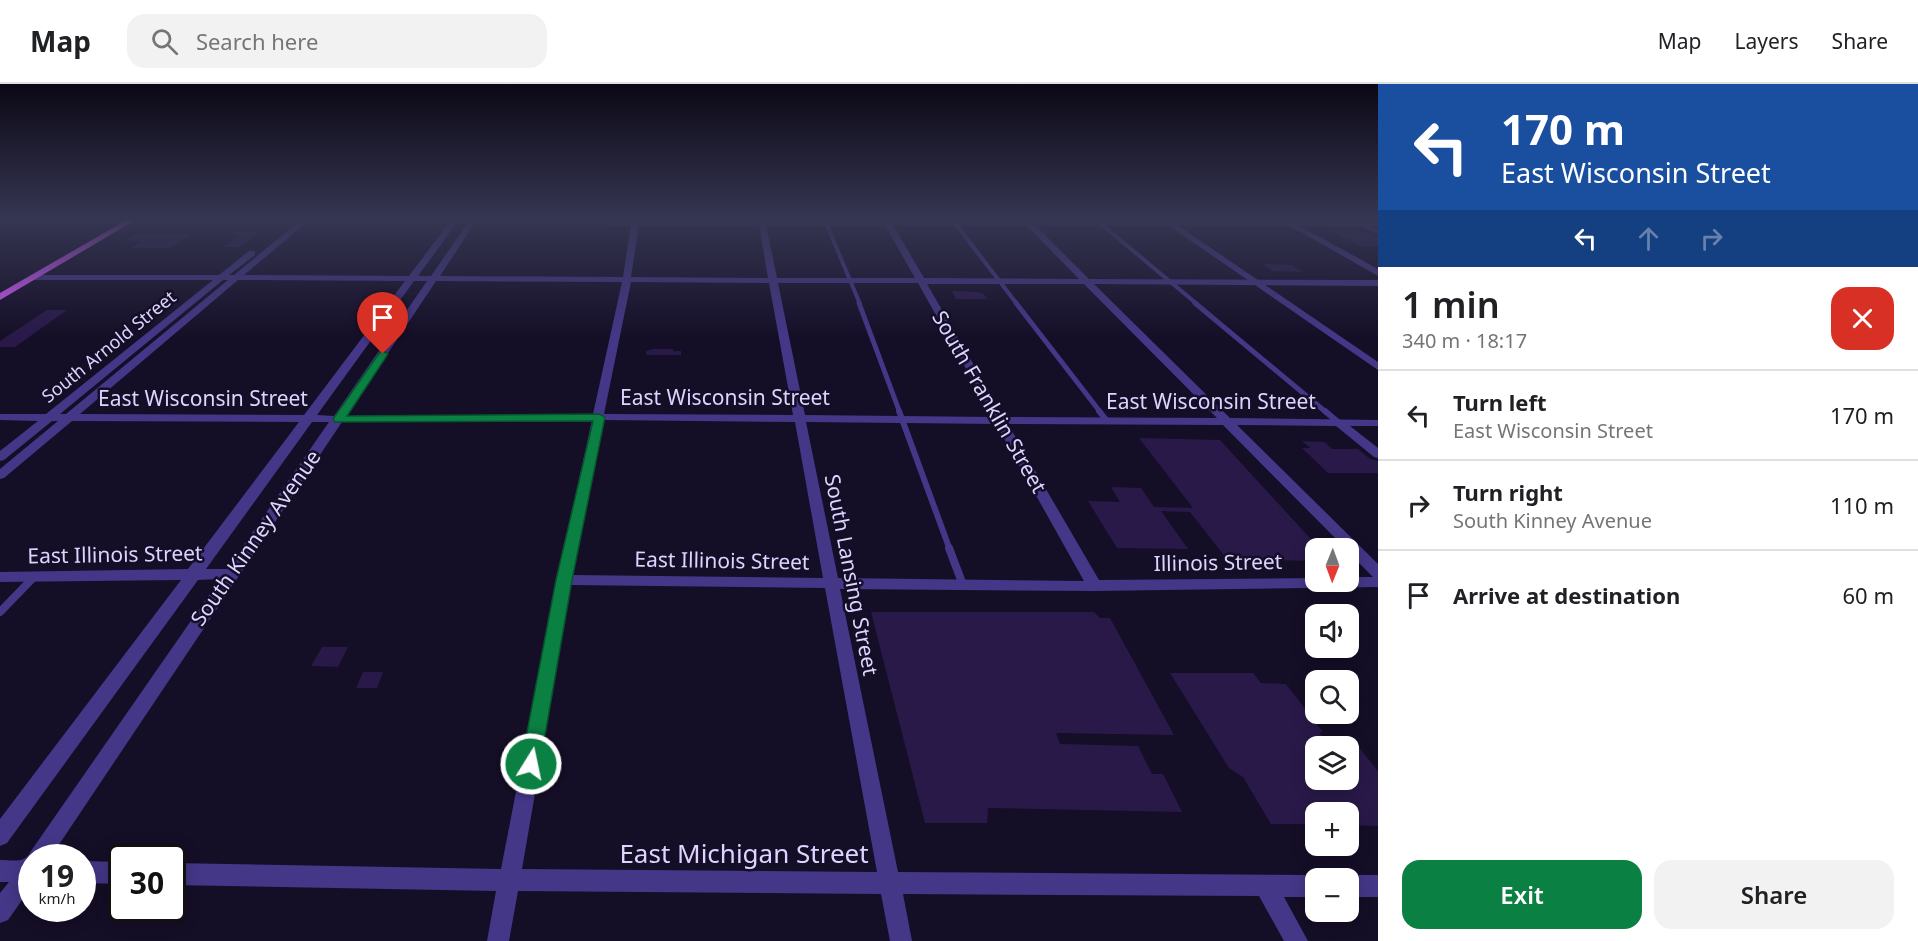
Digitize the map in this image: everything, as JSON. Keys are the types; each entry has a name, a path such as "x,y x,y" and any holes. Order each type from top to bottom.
{"main road":[{"path":"0,297 66,258"}],"street":[{"name":"South Arnold Street","path":"0,457 247,258"},
{"name":"South Arnold Street","path":"0,475 257,258"},
{"name":"South Kinney Avenue","path":"0,836 412,279 431,258"},
{"name":"South Kinney Avenue","path":"48,844 435,279 445,258"},
{"path":"498,941 564,580 630,258"},
{"name":"South Lansing Street","path":"769,258 900,941"},
{"name":"South Franklin Street","path":"907,258 1095,586"},
{"path":"1061,258 1378,573"},
{"path":"1221,258 1378,367"},
{"path":"1352,258 1378,273"},
{"path":"34,277 1378,283"},
{"name":"East Wisconsin Street","path":"0,417 308,419 599,417 1378,423"},
{"path":"1339,423 1378,454"},
{"name":"East Illinois Street","path":"0,577 231,574"},
{"name":"East Illinois Street","path":"564,580 1095,586"},
{"name":"Illinois Street","path":"1095,586 1378,582"},
{"path":"0,871 18,869"},
{"name":"East Michigan Street","path":"186,874 510,880 1305,885"},
{"path":"1265,885 1297,941"},
{"path":"1359,886 1378,886"},
{"name":"South Kinney Avenue","path":"0,912 18,887"}],"lane":[{"path":"841,258 963,585"},
{"path":"982,258 1107,421"},
{"path":"1143,258 1339,423"},
{"path":"0,612 33,578"}],"building":[{"path":"1262,264 1292,265 1302,272 1272,271"},
{"path":"952,291 977,292 984,294 987,299 956,299"},
{"path":"47,310 67,310 15,347 0,347 0,341"},
{"path":"673,349 673,351 681,351 681,355 646,355 646,351"},
{"path":"1139,438 1220,440 1310,538 1305,538 1305,561 1227,559 1190,512 1161,511 1188,549 1117,548 1088,501 1120,502 1111,487 1141,488 1154,507 1193,508"},
{"path":"1302,441 1325,442 1332,449 1358,449 1370,459 1378,461 1378,473 1328,473 1302,448 1310,448"},
{"path":"871,612 1094,612 1100,618 1110,618 1174,735 1056,733 1060,744 1138,746 1152,774 1163,774 1182,812 988,808 987,823 925,823"},
{"path":"322,647 348,647 338,667 311,666"},
{"path":"363,672 383,672 377,688 356,688"},
{"path":"1170,673 1253,673 1261,683 1286,684 1305,709 1305,724 1317,724 1323,732 1319,732 1322,736 1305,736 1305,790 1359,790 1359,747 1378,771 1378,826 1359,825 1359,802 1305,802 1305,824 1271,824 1243,777 1229,768"}],"route":[{"path":"383,354 339,419 599,417 564,580 531,764"}]}
